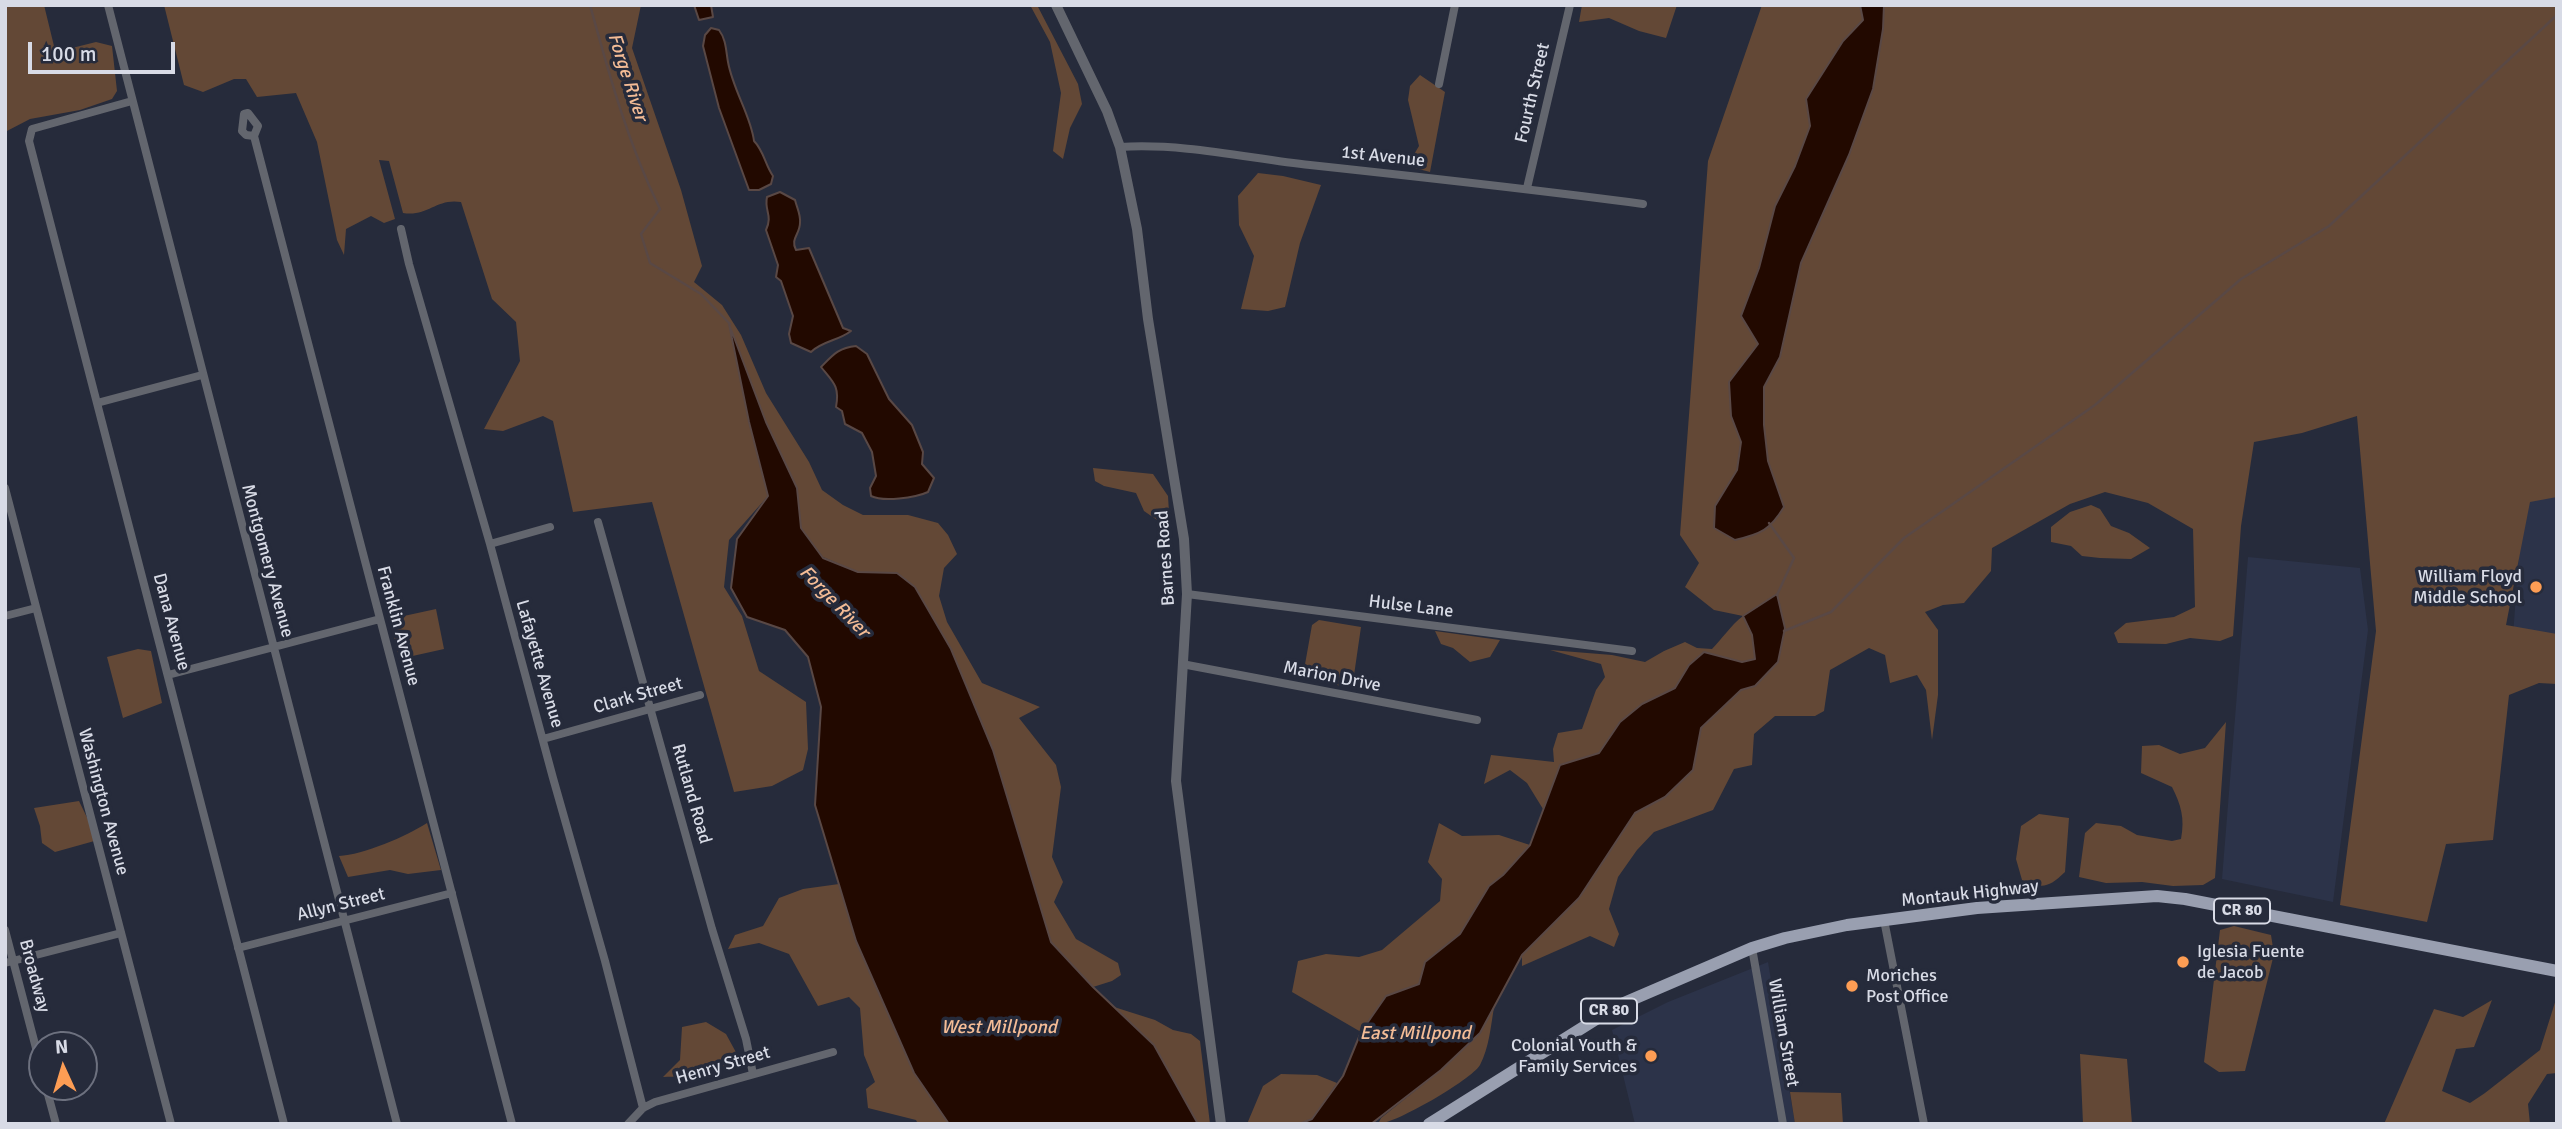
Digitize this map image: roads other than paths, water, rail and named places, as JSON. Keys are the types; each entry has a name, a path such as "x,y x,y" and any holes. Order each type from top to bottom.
{"main road":[{"name":"Montauk Highway","path":"1429,1124 1617,1006 1752,948 1847,925 1977,908 2157,896 2185,899 2557,971"}],"street":[{"name":"Montgomery Avenue","path":"108,5 397,1124"},
{"name":"Barnes Road","path":"1056,5 1107,111 1120,148 1137,229 1148,319 1179,502 1187,594 1176,781 1221,1124"},
{"path":"1439,84 1455,5"},
{"name":"Fourth Street","path":"1527,188 1570,5"},
{"name":"Dana Avenue","path":"132,101 32,129 29,141 284,1124"},
{"name":"Franklin Avenue","path":"254,136 512,1124"},
{"name":"1st Avenue","path":"1120,148 1147,146 1185,149 1643,204"},
{"name":"Lafayette Avenue","path":"401,229 544,739 643,1108"},
{"path":"97,403 202,375"},
{"name":"Washington Avenue","path":"5,488 170,1124"},
{"name":"Rutland Road","path":"598,522 712,929 746,1039 753,1074"},
{"path":"490,544 550,527"},
{"name":"Hulse Lane","path":"1187,594 1632,650"},
{"path":"5,616 36,608"},
{"path":"168,675 380,619"},
{"name":"Marion Drive","path":"1182,664 1477,720"},
{"name":"Clark Street","path":"544,739 700,695"},
{"name":"Allyn Street","path":"238,948 452,893"},
{"path":"1884,920 1924,1124"},
{"name":"Broadway","path":"5,930 9,962 30,1031"},
{"path":"9,962 121,933"},
{"name":"William Street","path":"1752,948 1783,1124"},
{"name":"Henry Street","path":"628,1124 643,1108 655,1102 834,1052"},
{"path":"49,1101 55,1124"}],"water":[{"path":"694,5 711,5 713,17 699,20"},
{"path":"1860,5 1884,5 1883,29 1873,89 1849,155 1801,263 1780,357 1764,387 1768,461 1784,507 1764,530 1735,540 1714,528 1715,506 1737,470 1741,442 1731,416 1729,382 1758,344 1741,316 1759,268 1775,206 1795,166 1810,126 1806,99 1843,41 1863,20"},
{"path":"711,28 719,30 723,37 730,72 754,141 773,176 771,184 759,190 749,190 719,108 703,46 705,35"},
{"path":"780,192 795,200 799,211 800,227 794,243 796,250 809,248 843,328 851,331 811,352 791,343 789,334 793,316 781,281 776,277 778,265 766,230 769,220 767,197"},
{"name":"West Millpond","path":"729,324 766,422 797,488 801,528 823,558 858,572 897,573 915,587 951,649 993,750 1051,942 1093,987 1154,1045 1198,1124 949,1124 914,1073 856,941 815,805 821,707 808,657 785,630 747,617 731,588 737,539 768,496 749,422"},
{"path":"856,346 867,354 889,399 912,425 923,452 922,464 934,478 928,492 899,498 883,499 871,496 870,488 876,476 872,452 862,433 845,424 842,411 836,407 837,394 834,385 821,367 840,350"},
{"name":"East Millpond","path":"1777,594 1785,628 1778,662 1755,686 1741,690 1701,728 1693,770 1665,797 1635,813 1579,898 1522,955 1480,1033 1441,1070 1371,1124 1299,1124 1312,1119 1343,1076 1361,1032 1386,996 1419,984 1425,962 1460,934 1489,886 1503,875 1530,845 1560,765 1599,753 1620,722 1642,704 1675,688 1689,665 1704,652 1742,662 1755,659 1752,635 1743,616"}],"waterway":[{"name":"Forge River","path":"590,5 629,134 660,209 641,234 650,263 701,294 730,324"},
{"path":"1784,631 1831,612 1904,538 2095,405 2241,279 2329,226 2557,15"},
{"path":"1769,523 1794,558 1777,595"}],"place":[{"name":"William Floyd Middle School","path":"2536,587"},
{"name":"Iglesia Fuente de Jacob","path":"2183,962"},
{"name":"Moriches Post Office","path":"1852,986"},
{"name":"Colonial Youth & Family Services","path":"1651,1056"}]}
